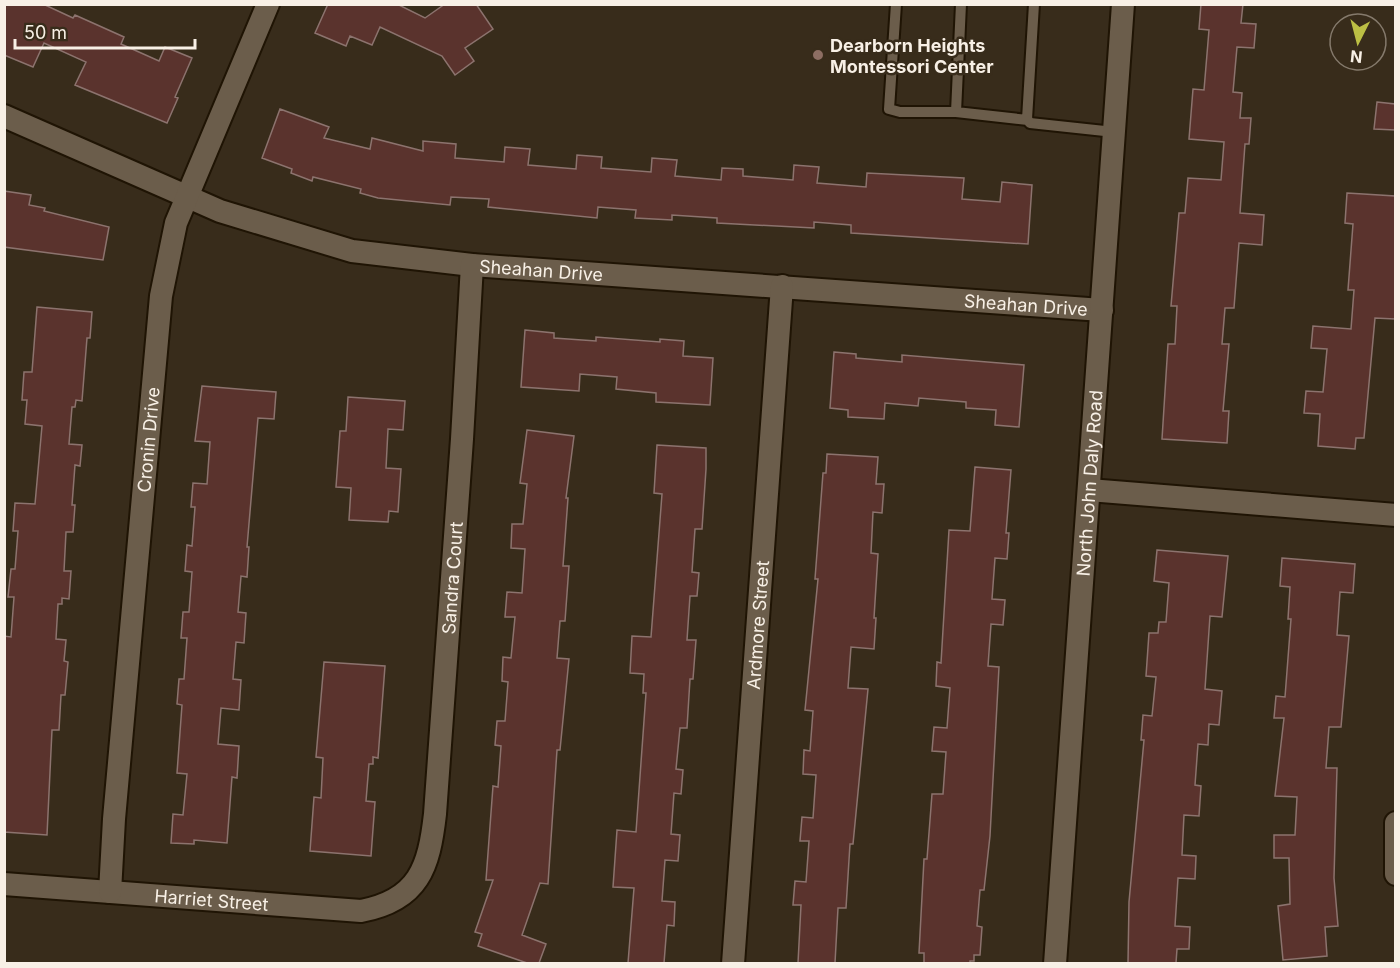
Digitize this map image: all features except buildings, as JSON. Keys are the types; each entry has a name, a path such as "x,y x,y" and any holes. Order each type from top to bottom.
{"street":[{"name":"Cronin Drive","path":"110,892 116,795 161,296 176,223 267,4"},
{"name":"North John Daly Road","path":"1055,963 1124,4"},
{"name":"Sheahan Drive","path":"4,116 220,211 352,251 472,265 1102,310"},
{"name":"Sandra Court","path":"412,887 422,873 430,852 435,814 472,265"},
{"name":"Ardmore Street","path":"733,963 782,286"},
{"path":"1089,490 1395,515"},
{"path":"1395,823 1395,874"},
{"name":"Harriet Street","path":"4,884 361,912 380,908 397,900 412,887"}],"lane":[{"path":"896,4 889,109 900,112 956,112 1028,120 1037,125 1114,132"},
{"path":"956,112 961,4"},
{"path":"1028,120 1034,4"}],"place":[{"name":"Dearborn Heights Montessori Center","path":"818,55"}]}
